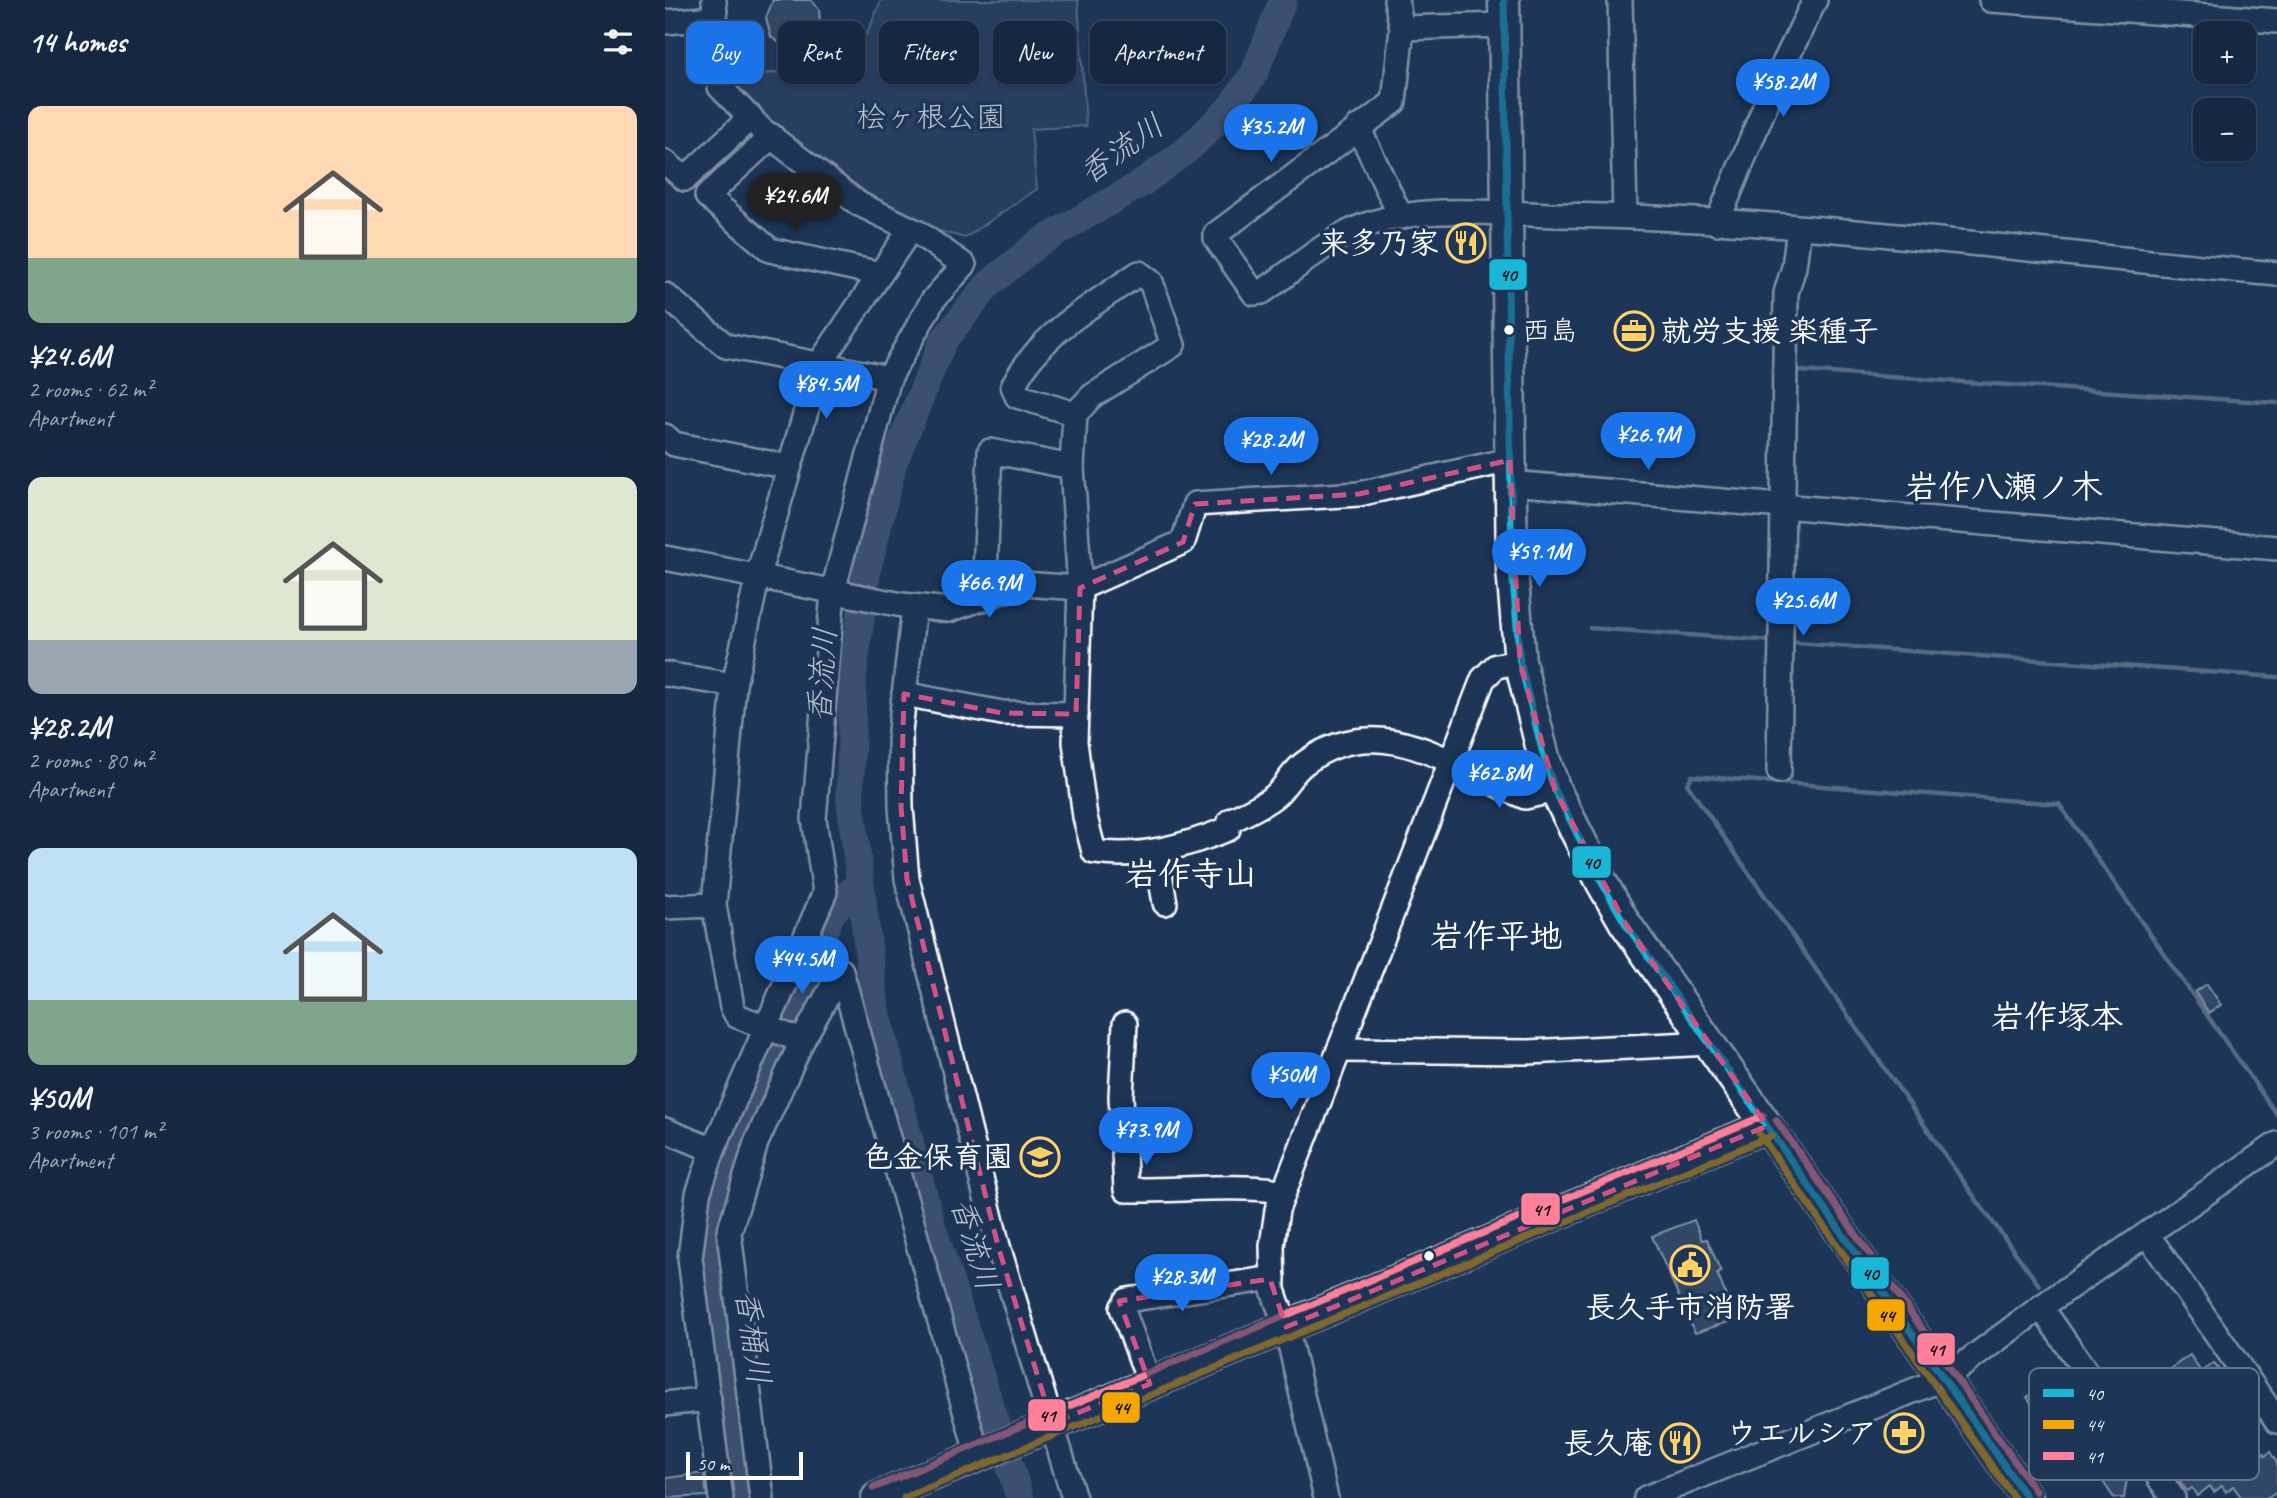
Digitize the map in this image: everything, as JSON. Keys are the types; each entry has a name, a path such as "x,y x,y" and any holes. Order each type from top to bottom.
{"main road":[{"path":"1504,13 1512,569 1520,662 1555,790 1625,923 2027,1498"},
{"path":"877,1498 1767,1126"}],"street":[{"path":"1396,0 1402,28 1394,102 1221,228 1216,239 1258,294 1356,228 1401,216 1464,210 1505,214 1625,215 1800,228 2277,274"},
{"path":"1621,0 1625,215"},
{"path":"1717,223 1775,82 1815,0"},
{"path":"1991,0 2277,21"},
{"path":"665,22 715,9 720,87 772,136 859,204 910,230 964,265 933,300 889,378 838,593 814,819 825,892 768,1029 713,1150 698,1194 690,1258 721,1498"},
{"path":"1402,28 1504,13"},
{"path":"665,162 685,179 751,117"},
{"path":"1358,127 1401,216"},
{"path":"772,136 708,196 770,250 880,274"},
{"path":"1779,771 1786,293 1794,267 1800,228"},
{"path":"799,1040 737,1016 732,1007 714,905 734,685 758,575 820,363 910,230"},
{"path":"1075,414 1017,396 1013,386 1026,360 1059,329 1139,273 1151,282 1173,345 1092,396 1075,414 1072,467 1080,588 1075,742 1085,817 1094,852 1156,851 1190,844 1229,829 1230,821 1275,796 1304,763 1344,740 1369,737 1415,747 1450,760 1525,797 1555,790"},
{"path":"665,295 726,345 889,378"},
{"path":"665,436 674,444 789,467"},
{"path":"984,599 990,451 1072,467"},
{"path":"665,558 908,606 949,610 1023,584 1080,588 1183,542 1195,504 1359,494 1510,472 1782,505 2277,548"},
{"path":"908,606 904,694 899,731 901,807 907,878 997,1247 1047,1426 1074,1498"},
{"path":"1326,1498 1286,1327 1273,1290 1272,1246 1283,1191 1486,674 1496,666 1520,662"},
{"path":"665,674 734,685"},
{"path":"904,694 1002,713 1076,714"},
{"path":"1156,851 1165,903"},
{"path":"665,907 714,905"},
{"path":"762,1498 729,1233 756,1143 799,1040 841,971 983,1454"},
{"path":"1125,1024 1121,1096 1126,1190 1174,1191 1225,1186 1283,1191"},
{"path":"1339,1050 1528,1052 1711,1043"},
{"path":"665,1130 713,1150"},
{"path":"1650,1497 1945,1378 2041,1307 2277,1144"},
{"path":"2147,1234 2240,1368"},
{"path":"1150,1384 1122,1308 1127,1300 1273,1278"},
{"path":"2041,1307 2083,1368"},
{"path":"2259,1395 2277,1421"},
{"path":"665,1404 709,1399"},
{"path":"2161,1480 2173,1498"}],"highlighted area":[{"path":"1510,460 1520,662 1555,790 1625,923 1767,1126 1286,1327 1270,1279 1119,1301 1150,1384 1052,1423 998,1246 907,879 901,807 904,694 1002,713 1076,714 1080,588 1183,542 1195,504 1359,494"}],"green space":[{"name":"桧ヶ根公園","path":"881,0 1078,0 1086,126 1031,129 1037,189 965,238 907,222 734,98 732,84 764,84 764,74 778,72 778,84 865,84 865,36"}],"building":[{"path":"773,0 811,0 819,9 820,21 778,21 778,42 771,37 766,18"},
{"path":"2207,984 2221,1005 2209,1013 2195,992"},
{"name":"長久手市消防署","path":"1694,1220 1702,1240 1707,1239 1721,1272 1717,1273 1734,1315 1734,1320 1695,1333 1652,1236"},
{"path":"2190,1355 2198,1368 2171,1368"},
{"path":"2259,1448 2265,1456 2270,1452 2277,1463 2277,1492 2268,1498 2242,1498 2233,1486 2226,1492 2222,1486 2214,1492 2210,1486 2197,1496 2192,1488 2187,1491 2179,1480 2259,1480"},
{"path":"704,1473 707,1496 668,1498 666,1478"},
{"path":"2102,1480 2127,1480 2124,1498 2114,1498"}],"waterway":[{"name":"香流川","path":"1020,1498 929,1217 875,1006 850,797 853,675 867,570 893,464 943,341 988,285 1037,244 1142,183 1187,150 1229,109 1254,74 1283,0"},
{"path":"1800,371 2277,403"},
{"path":"1590,628 1773,641"},
{"path":"1796,643 2277,677"},
{"path":"2039,1285 1975,1198 1687,784 1692,776 2059,804 2277,1115"},
{"name":"香桶川","path":"743,1498 710,1300 710,1237 719,1169 768,1065 831,914 859,883"}],"transit line":[{"name":"40","path":"1504,0 1512,569 1520,662 1544,758 1555,790 1625,923 2027,1498"},
{"name":"41","path":"873,1488 1763,1116"},
{"name":"41","path":"1776,1120 2036,1492"},
{"name":"44","path":"1758,1132 2014,1498"},
{"name":"44","path":"904,1498 1771,1136"}],"place":[{"name":"来多乃家","path":"1466,243"},
{"name":"西島","path":"1509,330"},
{"name":"就労支援 楽種子","path":"1634,331"},
{"name":"色金保育園","path":"1040,1157"},
{"name":"長久手市消防署","path":"1690,1265"},
{"name":"ウエルシア","path":"1904,1433"},
{"name":"長久庵","path":"1680,1443"}],"district":[{"name":"岩作八瀬ノ木","path":"2004,487"},
{"name":"岩作寺山","path":"1191,874"},
{"name":"岩作平地","path":"1496,936"},
{"name":"岩作塚本","path":"2057,1017"}]}
